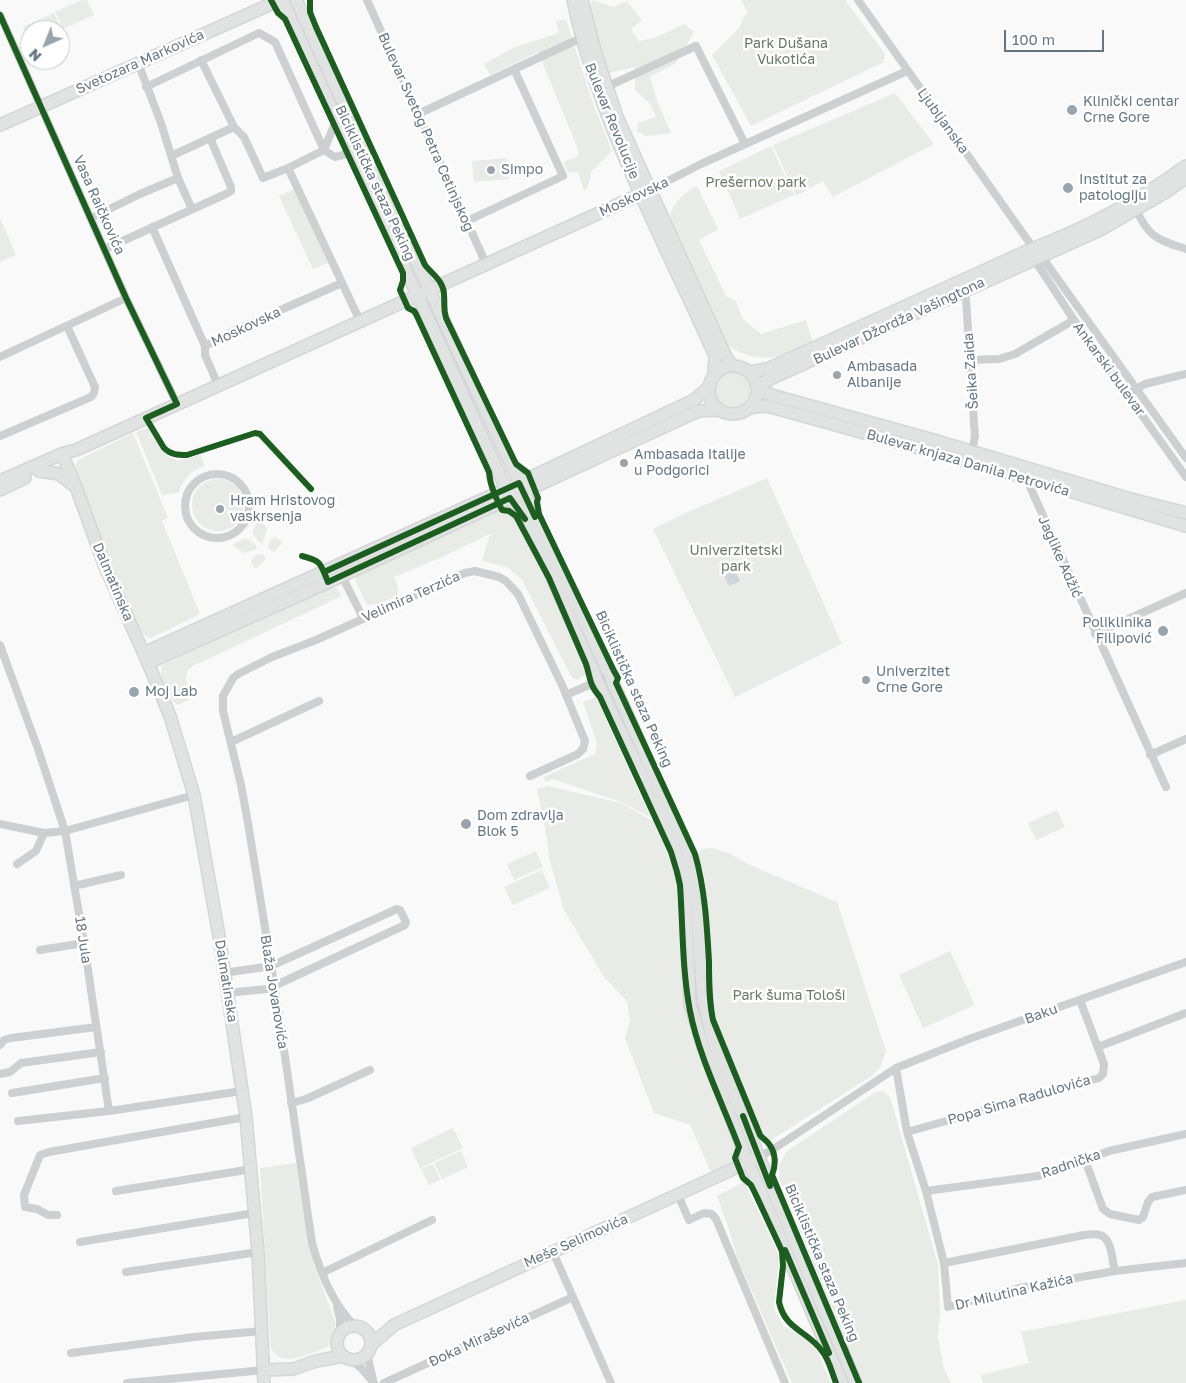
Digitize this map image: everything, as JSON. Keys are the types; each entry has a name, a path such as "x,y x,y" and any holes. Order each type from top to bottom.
{"main road":[{"name":"Svetozara Markovića","path":"0,124 281,0"},
{"path":"281,0 337,118 351,153 508,493 521,511 534,536 598,681 672,838 685,894 690,1004 702,1043 753,1160 856,1383"},
{"path":"296,0 610,676 689,856 694,872 699,918 702,983 712,1035 753,1160 842,1383"},
{"name":"Bulevar Revolucije","path":"573,0 581,38 606,114 725,355 733,366"},
{"name":"Bulevar Revolucije","path":"582,0 595,51 617,117 646,192 715,356 712,381"},
{"path":"1134,206 1186,166"},
{"path":"1034,252 1053,241 1134,206 1186,178"},
{"name":"Moskovska","path":"0,481 66,455 646,192"},
{"name":"Bulevar Džordža Vašingtona","path":"757,388 772,378 962,291 1034,252"},
{"name":"Bulevar Džordža Vašingtona","path":"749,372 767,368 1034,252"},
{"path":"146,658 521,487 699,411 720,410 733,414 742,413 755,400 757,388 753,376 744,369 733,366 724,368 694,400 521,487"},
{"path":"712,381 710,391 713,402 720,410"},
{"name":"Bulevar knjaza Danila Petrovića","path":"757,388 775,396 1186,513"},
{"name":"Bulevar knjaza Danila Petrovića","path":"749,408 771,407 1026,478 1186,526"},
{"name":"Moskovska","path":"0,490 66,455"},
{"name":"Dalmatinska","path":"66,455 105,567 170,716 194,795 246,1117 258,1252 264,1383"},
{"path":"39,471 61,475 76,487"},
{"name":"Meše Selimovića","path":"369,1349 394,1325 753,1160"},
{"name":"Meše Selimovića","path":"360,1328 394,1325"},
{"path":"264,1370 293,1369 316,1361 347,1358 360,1359 369,1349 369,1336 360,1328 347,1328 339,1339 316,1361"},
{"path":"339,1339 347,1358"}],"street":[{"name":"Bulevar Svetog Petra Cetinjskog","path":"366,0 486,264"},
{"name":"Ljubljanska","path":"858,0 1025,234 1034,252"},
{"name":"Vasa Raičkovića","path":"0,15 126,298 177,404"},
{"name":"Svetozara Markovića","path":"146,87 259,33 275,42 324,150"},
{"path":"418,114 581,38"},
{"path":"606,87 696,46 745,144"},
{"path":"201,60 234,127 244,137 263,178 324,150 337,118"},
{"path":"138,63 161,123 178,178 192,209"},
{"path":"466,221 563,176 514,69"},
{"name":"Moskovska","path":"646,192 745,144 907,71"},
{"path":"171,156 234,127"},
{"name":"Vasa Raičkovića","path":"104,249 231,191 210,138"},
{"path":"324,150 335,157 351,153"},
{"path":"288,168 360,321"},
{"name":"Vasa Raičkovića","path":"91,218 130,198 178,178"},
{"path":"1134,206 1144,226 1156,238 1186,249"},
{"path":"152,227 205,346"},
{"name":"Ankarski bulevar","path":"1034,252 1074,320 1186,477"},
{"name":"Ankarski bulevar","path":"1034,252 1137,388 1186,458"},
{"name":"Moskovska","path":"218,385 205,355 205,346 235,330 342,283"},
{"name":"Šeika Zaida","path":"962,291 966,299 974,423 972,452"},
{"path":"0,357 126,298"},
{"path":"970,360 998,359 1015,354 1074,320"},
{"path":"0,436 94,393 95,387 67,326"},
{"path":"1128,394 1145,384 1186,374"},
{"path":"223,474 237,480 246,492 249,506 247,518 240,528 228,536 214,538 206,536 194,528 187,516 185,501 195,482 208,475 223,474"},
{"name":"Jaglike Adžić","path":"1026,478 1166,788"},
{"path":"339,571 363,618"},
{"name":"Velimira Terzića","path":"230,682 238,674 265,660 316,640 465,573 475,571 499,576 518,594 566,695 585,741 583,749 578,754 530,776"},
{"path":"1096,634 1186,593"},
{"name":"18 Jula","path":"0,645 38,749 65,831 109,1110"},
{"path":"566,695 610,676"},
{"name":"Blaža Jovanovića","path":"230,682 222,703 248,823 314,1253 335,1300 346,1316 360,1328"},
{"path":"231,742 319,701"},
{"path":"1150,755 1186,739"},
{"path":"0,824 44,832 65,831 194,795"},
{"path":"17,864 36,851 44,832"},
{"path":"74,886 121,875"},
{"path":"224,973 270,966 397,909 400,910 406,922 405,925 267,989 227,994"},
{"path":"40,950 84,943"},
{"name":"Baku","path":"753,1160 772,1150 798,1131 896,1068 1186,962"},
{"name":"Popa Sima Radulovića","path":"907,1132 1099,1078 1103,1074 1104,1069 1098,1046 1080,1000"},
{"path":"1098,1046 1186,1013"},
{"path":"0,1044 4,1040 11,1038 96,1026"},
{"path":"0,1074 10,1072 21,1063 100,1052"},
{"name":"Dr Milutina Kažića","path":"896,1068 907,1132 926,1191 944,1263 948,1307 1019,1288 1186,1262"},
{"path":"291,1103 306,1099 370,1070"},
{"path":"12,1093 105,1078"},
{"path":"18,1120 109,1110 242,1091"},
{"path":"56,1215 48,1215 37,1210 25,1208 24,1195 40,1155 246,1117"},
{"name":"Radnička","path":"926,1191 1038,1176 1055,1172 1132,1145 1186,1134"},
{"path":"1085,1160 1101,1207 1110,1214 1139,1220 1143,1217 1148,1202 1152,1197 1186,1190"},
{"path":"116,1191 252,1169"},
{"path":"678,1195 689,1220 704,1213 712,1214 716,1219 785,1383"},
{"path":"80,1242 254,1213"},
{"path":"322,1273 432,1220"},
{"path":"944,1263 1084,1235 1098,1234 1103,1235 1109,1244 1114,1272"},
{"path":"126,1272 258,1252"},
{"path":"553,1252 612,1383"},
{"name":"Đoka Miraševića","path":"384,1383 573,1297"},
{"name":"Blaža Jovanovića","path":"335,1300 340,1319 339,1339"},
{"path":"72,1353 194,1337 262,1331"},
{"path":"369,1349 374,1382"},
{"path":"347,1358 361,1368 374,1382"},
{"path":"127,1383 264,1370"}],"green space":[{"path":"81,0 87,0 94,15 70,26 70,20 59,20 55,12"},
{"path":"592,0 613,7 627,1 642,20 631,29 639,41 655,38 684,24 694,32 676,63 650,77 658,103 671,133 646,136 637,131 638,123 656,117 650,104 635,90 635,67 608,73 589,10"},
{"name":"Park Dušana Vukotića","path":"741,0 845,0 885,54 884,62 751,126 712,55 740,27 743,18 748,12"},
{"path":"54,13 57,20 38,20"},
{"path":"566,19 590,95 612,151 591,172 588,187 584,191 578,172 568,172 563,162 579,156 576,144 538,52 490,75 484,64 515,47 559,33 556,21"},
{"path":"895,93 934,144 833,197 823,181 796,196 773,145"},
{"name":"Prešernov park","path":"771,146 794,195 740,219 719,171"},
{"name":"Simpo","path":"507,158 509,179 474,182 472,161"},
{"path":"697,186 718,229 699,240 726,296 736,301 743,319 761,334 806,320 814,347 769,358 749,355 725,344 669,219 679,199"},
{"path":"294,189 328,263 313,269 279,196"},
{"path":"0,218 16,255 0,262"},
{"path":"733,372 745,378 751,390 745,402 733,408 721,402 715,390 721,378"},
{"path":"147,428 168,456 178,461 200,455 205,466 195,470 188,476 178,493 162,495 136,432"},
{"path":"133,433 168,518 162,521 200,614 151,638 142,633 127,601 124,603 75,467 78,460"},
{"name":"Univerzitetski park","path":"767,478 842,644 735,697 653,529"},
{"path":"218,479 232,483 240,491 244,505 240,519 232,527 218,531 204,527 196,519 192,505 196,491 204,483"},
{"path":"502,506 520,514 586,674 578,680 572,678 522,580 507,567 482,561 490,534 394,577 398,588 398,596 378,604 367,605 355,580 359,572"},
{"path":"259,518 267,529 262,544 252,532"},
{"path":"275,537 283,542 274,552 268,546 271,539"},
{"path":"245,538 255,544 257,549 243,553 232,545"},
{"path":"262,554 266,559 256,569 251,561 256,555"},
{"path":"331,588 337,588 342,596 193,666 187,671 186,680 194,697 178,705 170,697 162,681 162,665"},
{"path":"596,697 650,817 621,802 553,779 546,782 543,777 595,754 597,743 583,702"},
{"path":"548,786 621,803 654,822 680,885 684,969 742,1151 735,1162 711,1172 690,1125 654,1113 625,1038 630,1021 627,1001 604,977 564,910 550,862 537,789"},
{"path":"1057,810 1065,827 1036,840 1028,823"},
{"name":"Park šuma Tološi","path":"711,848 729,853 750,865 837,902 886,1051 881,1066 873,1075 765,1143 759,1134 713,1012 707,896 704,875 698,855 702,849"},
{"path":"536,851 543,867 514,880 507,864"},
{"path":"542,870 550,888 513,905 504,887"},
{"path":"950,951 975,1005 923,1028 899,975"},
{"path":"883,1091 890,1097 938,1265 940,1312 938,1338 944,1369 951,1383 862,1383 779,1179 779,1166 787,1151 876,1092"},
{"path":"453,1128 463,1148 420,1168 411,1148"},
{"path":"461,1151 468,1167 442,1179 434,1163"},
{"path":"296,1163 313,1262 336,1324 331,1334 329,1346 291,1359 277,1355 271,1349 260,1168"},
{"path":"433,1164 440,1180 429,1185 421,1169"},
{"path":"744,1182 779,1258 774,1308 783,1325 808,1341 816,1349 831,1383 792,1383 737,1257 717,1196"},
{"path":"1186,1300 1186,1383 983,1383 981,1375 1029,1363 1021,1332"}],"shaded area":[{"path":"735,570 740,581 729,586 724,575"}],"cycle path":[{"name":"Biciklistička staza Peking","path":"271,0 278,13 285,19 403,273 400,290 408,308 416,314 489,472 492,487 502,510 509,511 516,516 549,578 586,664 592,685 600,697 671,852 680,885 687,995 699,1045 739,1147 735,1158 743,1178 751,1185 782,1251 783,1266 779,1302 782,1311 786,1319 822,1351 836,1383"},
{"name":"Biciklistička staza Peking","path":"310,0 310,12 316,27 425,265 442,286 446,318 516,464 528,473 538,498 539,514 618,678 616,683 695,854 705,908 713,1020 760,1135 773,1151 775,1163 772,1175 859,1383"},
{"path":"0,15 126,298 177,404 146,418 164,448 178,455 187,455 255,433 260,434 311,489"},
{"path":"324,572 519,483 535,517"},
{"path":"302,556 317,561 328,582 510,498 525,519"},
{"path":"743,1116 770,1186"},
{"path":"785,1250 829,1353"}],"place":[{"name":"Klinički centar Crne Gore","path":"1072,110"},
{"name":"Simpo","path":"491,170"},
{"name":"Institut za patologiju","path":"1068,188"},
{"name":"Ambasada Albanije","path":"837,375"},
{"name":"Ambasada Italije u Podgorici","path":"624,463"},
{"name":"Hram Hristovog vaskrsenja","path":"220,509"},
{"name":"Poliklinika Filipović","path":"1163,631"},
{"name":"Univerzitet Crne Gore","path":"866,680"},
{"name":"Moj Lab","path":"134,692"},
{"name":"Dom zdravlja Blok 5","path":"466,824"}]}
